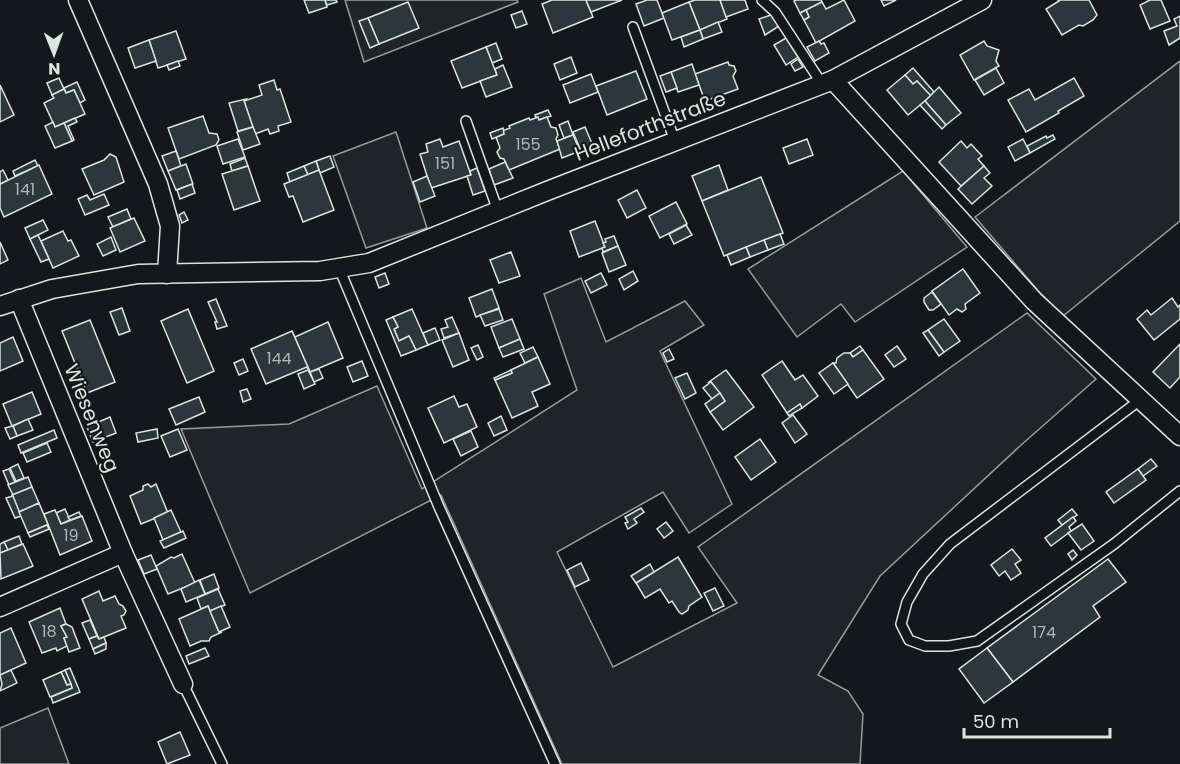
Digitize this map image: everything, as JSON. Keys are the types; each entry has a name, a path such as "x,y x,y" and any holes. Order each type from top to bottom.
{"street":[{"path":"78,0 158,184 170,226 167,273"},
{"name":"Helleforthstraße","path":"0,306 52,289 138,274 320,270 369,262 827,82 982,0"},
{"path":"827,82 1034,301 1180,436"},
{"name":"Wiesenweg","path":"19,299 123,553 183,684"},
{"path":"0,607 123,553"}],"lane":[{"path":"762,0 775,12 827,82"},
{"path":"633,27 675,141"},
{"path":"466,121 498,211"},
{"path":"339,268 439,507 555,764"},
{"path":"1140,400 950,544 923,574 907,602 901,624 909,640 925,646 949,646 977,641 1114,544 1180,491"},
{"path":"183,684 222,764"}],"shaded area":[{"path":"345,0 517,0 518,2 364,62"},
{"path":"1180,61 1180,221 1063,316 1041,294 975,217"},
{"path":"396,132 427,228 366,248 333,156"},
{"path":"903,171 967,247 855,322 841,304 797,337 748,269"},
{"path":"581,278 606,342 685,301 704,325 660,351 732,504 689,533 663,492 557,552 613,667 737,603 698,547 1027,313 1096,379 880,576 818,675 848,691 863,714 860,764 562,764 441,495 250,593 181,429 289,424 377,386 422,489 577,390 544,294"},
{"path":"48,708 69,764 0,764 0,728"}],"building":[{"path":"304,0 325,0 327,7 309,13"},
{"path":"325,0 336,0 337,2 327,5"},
{"path":"552,0 586,0 593,17 553,33 542,4"},
{"path":"586,0 622,0 591,12"},
{"path":"647,0 657,0 664,18 644,26 636,4"},
{"path":"720,0 727,19 700,30 689,2"},
{"path":"720,0 745,0 748,9 726,17"},
{"path":"821,0 822,2 800,13 794,1"},
{"path":"844,0 855,21 816,43 804,20 809,17 806,10 822,2 826,9"},
{"path":"881,0 896,0 884,6"},
{"path":"1058,0 1089,0 1097,15 1083,26 1079,25 1062,35 1046,9"},
{"path":"1150,0 1161,0 1170,21 1150,29 1140,5"},
{"path":"408,2 419,28 379,44 368,18"},
{"path":"689,2 700,30 672,40 662,13"},
{"path":"806,10 809,17 804,20 800,13"},
{"path":"522,11 527,24 516,28 511,15"},
{"path":"771,15 779,26 765,35 759,19"},
{"path":"1180,16 1180,38 1169,45 1164,31 1177,26 1174,19"},
{"path":"368,18 379,44 370,48 359,21"},
{"path":"718,22 722,32 703,39 700,30"},
{"path":"700,30 703,39 684,47 681,37"},
{"path":"176,31 186,59 158,68 149,40"},
{"path":"786,38 798,57 786,65 774,45"},
{"path":"149,40 156,61 135,68 128,48"},
{"path":"819,41 821,44 824,43 829,53 815,61 807,47"},
{"path":"984,41 987,46 999,50 996,61 999,66 974,80 960,55"},
{"path":"496,43 502,59 492,63 486,47"},
{"path":"486,47 497,75 462,88 451,61"},
{"path":"571,57 577,73 560,80 554,64"},
{"path":"798,59 803,67 795,71 791,64"},
{"path":"178,61 180,66 169,70 167,65"},
{"path":"728,62 729,65 734,66 736,71 733,76 738,89 705,101 695,74"},
{"path":"692,64 699,85 678,92 671,72"},
{"path":"503,65 512,87 486,97 480,81 497,75 495,69"},
{"path":"913,68 934,92 930,96 917,81 913,84 905,75"},
{"path":"996,68 1004,83 984,95 975,80"},
{"path":"636,71 647,99 607,115 596,86"},
{"path":"671,72 677,88 666,92 660,76"},
{"path":"591,74 598,92 570,103 563,85"},
{"path":"905,75 913,84 917,81 931,96 908,115 887,90"},
{"path":"59,78 64,89 52,95 47,83"},
{"path":"1074,78 1084,96 1026,132 1008,100 1029,89 1035,100"},
{"path":"274,80 277,90 280,89 291,122 278,126 279,131 270,134 268,129 255,134 244,101 262,95 259,85"},
{"path":"77,82 85,100 80,103 74,90 66,93 64,88"},
{"path":"0,85 14,115 0,122"},
{"path":"939,87 961,113 946,125 925,101"},
{"path":"64,89 66,93 74,90 85,114 55,127 44,103 54,98 52,95"},
{"path":"246,99 244,101 253,127 238,131 229,103"},
{"path":"925,101 946,125 942,129 920,105"},
{"path":"548,110 551,116 539,120 535,115"},
{"path":"203,116 209,133 217,134 219,140 216,145 179,159 168,128"},
{"path":"538,117 539,120 547,117 551,127 556,128 558,135 556,139 560,149 509,170 504,159 500,158 497,152 500,148 496,137 504,134 502,131 510,128 509,126"},
{"path":"75,118 77,122 68,126 74,140 72,141 64,123"},
{"path":"568,121 573,135 564,138 559,125"},
{"path":"53,122 55,127 64,123 72,141 55,148 45,126"},
{"path":"253,127 260,144 243,150 237,132"},
{"path":"585,127 593,146 581,151 573,132"},
{"path":"503,128 504,134 492,139 490,133"},
{"path":"573,135 580,151 562,158 557,141"},
{"path":"1053,135 1055,139 1030,153 1027,146 1046,136 1047,138"},
{"path":"238,139 245,157 223,164 217,146"},
{"path":"440,139 443,147 459,141 471,175 431,188 420,154 428,152 426,144"},
{"path":"807,139 813,155 789,164 783,148"},
{"path":"1023,139 1030,153 1015,161 1008,147"},
{"path":"961,141 967,148 971,144 982,156 978,159 984,166 961,186 939,162"},
{"path":"176,151 181,166 168,171 162,156"},
{"path":"110,154 116,157 124,182 94,195 82,169 104,160"},
{"path":"330,156 334,167 320,173 316,161"},
{"path":"245,158 248,166 232,171 230,164"},
{"path":"35,160 38,166 15,176 13,171"},
{"path":"316,161 319,170 308,175 304,166"},
{"path":"505,162 513,178 494,185 489,169"},
{"path":"186,164 193,184 176,190 168,171"},
{"path":"39,165 52,194 4,217 0,208 0,184"},
{"path":"719,165 728,190 702,201 692,176"},
{"path":"248,166 260,201 234,210 222,174"},
{"path":"304,166 308,175 290,182 287,173"},
{"path":"984,166 990,173 984,178 992,186 972,204 958,189"},
{"path":"477,168 485,191 473,195 467,176 471,175 470,171"},
{"path":"3,170 8,180 0,184 0,172"},
{"path":"319,170 334,210 303,222 293,196 289,197 284,184"},
{"path":"427,176 435,196 420,202 413,182"},
{"path":"761,177 783,233 724,256 702,201"},
{"path":"192,184 195,193 180,199 177,190"},
{"path":"637,190 646,208 627,218 618,200"},
{"path":"104,194 109,205 85,215 78,199 87,195 90,200"},
{"path":"676,202 687,224 660,238 649,216"},
{"path":"127,209 131,219 113,227 108,217"},
{"path":"184,212 188,220 182,223 179,215"},
{"path":"134,218 145,241 120,252 110,228"},
{"path":"43,220 48,230 30,239 25,228"},
{"path":"595,221 605,247 579,257 570,231"},
{"path":"686,225 692,235 674,244 669,234"},
{"path":"63,231 68,241 71,240 79,256 53,268 41,241"},
{"path":"780,234 784,244 768,250 764,240"},
{"path":"38,235 49,259 41,262 30,239"},
{"path":"614,236 618,246 603,252 605,239"},
{"path":"111,237 116,250 103,256 97,244"},
{"path":"764,240 768,250 750,257 746,247"},
{"path":"0,242 8,260 0,264"},
{"path":"618,246 626,265 609,272 602,253"},
{"path":"746,247 750,257 731,265 727,255"},
{"path":"511,252 520,276 499,283 490,260"},
{"path":"963,269 980,293 965,304 966,309 962,312 957,309 949,315 932,291"},
{"path":"633,271 638,281 624,290 619,279"},
{"path":"385,273 389,284 379,288 375,277"},
{"path":"601,273 607,285 591,293 585,281"},
{"path":"492,289 499,308 476,317 469,298"},
{"path":"932,292 941,304 929,310 924,298"},
{"path":"1172,298 1178,307 1180,305 1180,319 1154,340 1137,319 1147,310 1151,315"},
{"path":"216,299 227,326 217,329 215,322 217,322 208,302"},
{"path":"122,308 130,331 119,335 110,312"},
{"path":"188,309 214,371 187,383 161,321"},
{"path":"412,309 428,345 416,350 409,336 399,341 394,329 398,327 393,317"},
{"path":"499,309 503,320 485,326 480,315"},
{"path":"393,317 398,327 394,329 399,341 409,336 416,350 401,356 386,320"},
{"path":"452,317 459,333 444,338 441,329 448,327 445,320"},
{"path":"512,319 520,339 499,348 491,327"},
{"path":"944,319 960,341 944,352 928,330"},
{"path":"90,320 115,382 87,393 62,331"},
{"path":"328,322 343,358 310,372 292,331 295,337"},
{"path":"435,328 440,340 428,345 423,333"},
{"path":"928,330 944,352 939,356 923,333"},
{"path":"292,331 310,372 307,367 266,384 251,349"},
{"path":"459,333 469,360 453,367 442,340"},
{"path":"13,337 23,361 0,371 0,343"},
{"path":"520,339 524,349 503,357 499,348"},
{"path":"1180,344 1180,377 1170,388 1153,372"},
{"path":"478,345 483,357 477,360 471,348"},
{"path":"860,346 863,350 853,357 850,353"},
{"path":"897,346 906,359 894,367 885,355"},
{"path":"533,347 538,357 525,363 520,353"},
{"path":"669,349 674,359 667,362 663,353"},
{"path":"863,350 884,379 857,398 833,363 836,363 837,358 844,353 850,353 853,357"},
{"path":"538,357 550,384 532,392 538,406 512,418 495,380 512,373 511,370"},
{"path":"243,359 248,371 239,375 234,363"},
{"path":"362,361 368,376 353,382 347,367"},
{"path":"782,361 795,380 803,375 818,396 802,408 800,404 787,413 762,375"},
{"path":"833,363 848,384 834,394 819,373"},
{"path":"319,369 323,378 314,382 310,372"},
{"path":"308,370 315,384 304,389 298,374"},
{"path":"511,370 512,373 495,380 494,378"},
{"path":"726,370 754,407 723,430 710,412 725,401 709,382"},
{"path":"687,373 696,393 685,399 675,378"},
{"path":"711,382 720,393 712,399 703,388"},
{"path":"247,389 251,399 243,402 240,391"},
{"path":"32,392 41,414 12,426 3,404"},
{"path":"720,393 725,401 710,412 705,404"},
{"path":"454,396 459,407 467,404 477,427 444,443 428,408"},
{"path":"199,397 205,412 176,425 169,409"},
{"path":"800,404 802,408 789,416 787,413"},
{"path":"793,415 807,434 795,443 782,423"},
{"path":"501,416 507,430 494,436 488,423"},
{"path":"110,417 116,433 93,442 87,427"},
{"path":"28,419 33,430 17,436 13,426"},
{"path":"13,426 17,436 10,439 5,428"},
{"path":"157,429 158,438 138,442 136,433"},
{"path":"178,429 187,450 170,457 161,436"},
{"path":"54,430 57,438 21,453 18,445"},
{"path":"471,431 478,447 461,456 453,439"},
{"path":"760,439 776,462 751,480 735,457"},
{"path":"47,443 51,452 27,462 23,453"},
{"path":"1151,459 1157,466 1143,476 1138,469"},
{"path":"18,464 24,478 16,481 10,468"},
{"path":"9,469 15,482 9,485 3,471"},
{"path":"1138,469 1146,480 1114,503 1106,492"},
{"path":"28,477 32,487 13,495 8,485"},
{"path":"148,484 151,487 156,484 168,513 141,524 130,496 143,490 143,486"},
{"path":"32,487 39,503 19,512 12,495"},
{"path":"13,496 21,516 15,518 6,498"},
{"path":"39,503 50,529 47,525 28,533 19,512"},
{"path":"641,508 644,512 634,519 637,523 628,529 625,517"},
{"path":"65,509 70,520 61,524 56,513"},
{"path":"1072,509 1077,515 1062,525 1058,520"},
{"path":"55,510 61,524 82,516 92,541 60,555 44,514"},
{"path":"171,510 181,532 163,540 154,518"},
{"path":"79,512 81,516 70,520 68,517"},
{"path":"1073,517 1076,521 1069,527 1071,531 1051,546 1045,538"},
{"path":"666,522 673,531 664,538 657,529"},
{"path":"1082,524 1094,541 1081,550 1068,533"},
{"path":"47,525 49,529 30,537 28,533"},
{"path":"183,531 186,538 164,548 160,541"},
{"path":"19,536 22,544 8,550 4,542"},
{"path":"4,542 8,550 0,553 0,544"},
{"path":"23,544 33,566 1,579 0,553"},
{"path":"1012,549 1021,560 1015,564 1021,573 1011,580 1005,571 999,576 991,565"},
{"path":"1073,550 1077,555 1072,560 1068,554"},
{"path":"182,554 195,583 168,594 156,566 171,557"},
{"path":"151,555 157,569 144,574 138,560"},
{"path":"678,557 702,597 682,614 672,601 669,603 660,589 645,598 636,583"},
{"path":"1108,559 1126,582 1093,606 1100,617 1013,682 987,648"},
{"path":"581,563 589,580 575,587 567,570"},
{"path":"650,564 654,572 636,583 631,576"},
{"path":"214,574 219,588 205,594 200,580"},
{"path":"199,580 205,594 186,602 181,589"},
{"path":"715,588 724,606 713,611 704,593"},
{"path":"218,589 225,605 210,611 208,606 201,609 197,598"},
{"path":"99,591 103,601 115,596 119,604 123,606 126,611 121,616 126,628 99,639 82,599"},
{"path":"208,606 219,632 222,632 211,637 209,641 201,641 190,646 179,619"},
{"path":"221,606 230,627 219,632 210,611"},
{"path":"60,608 66,624 61,626 67,637 64,638 67,646 57,651 56,648 42,653 29,622"},
{"path":"90,620 97,636 89,639 82,623"},
{"path":"66,624 72,627 80,648 69,652 64,638 67,637 61,626"},
{"path":"11,628 26,663 0,675 0,633"},
{"path":"97,636 99,639 104,637 106,643 93,649 89,639"},
{"path":"106,643 106,649 95,654 93,649"},
{"path":"205,648 209,656 189,664 186,656"},
{"path":"987,648 1013,682 984,703 959,669"},
{"path":"70,668 80,692 53,703 51,697 72,688 65,670"},
{"path":"11,670 17,683 0,691 2,684 0,675"},
{"path":"65,670 71,684 67,685 61,672"},
{"path":"61,672 67,685 71,684 72,688 50,697 43,680"},
{"path":"180,732 190,755 167,764 158,742"}]}
